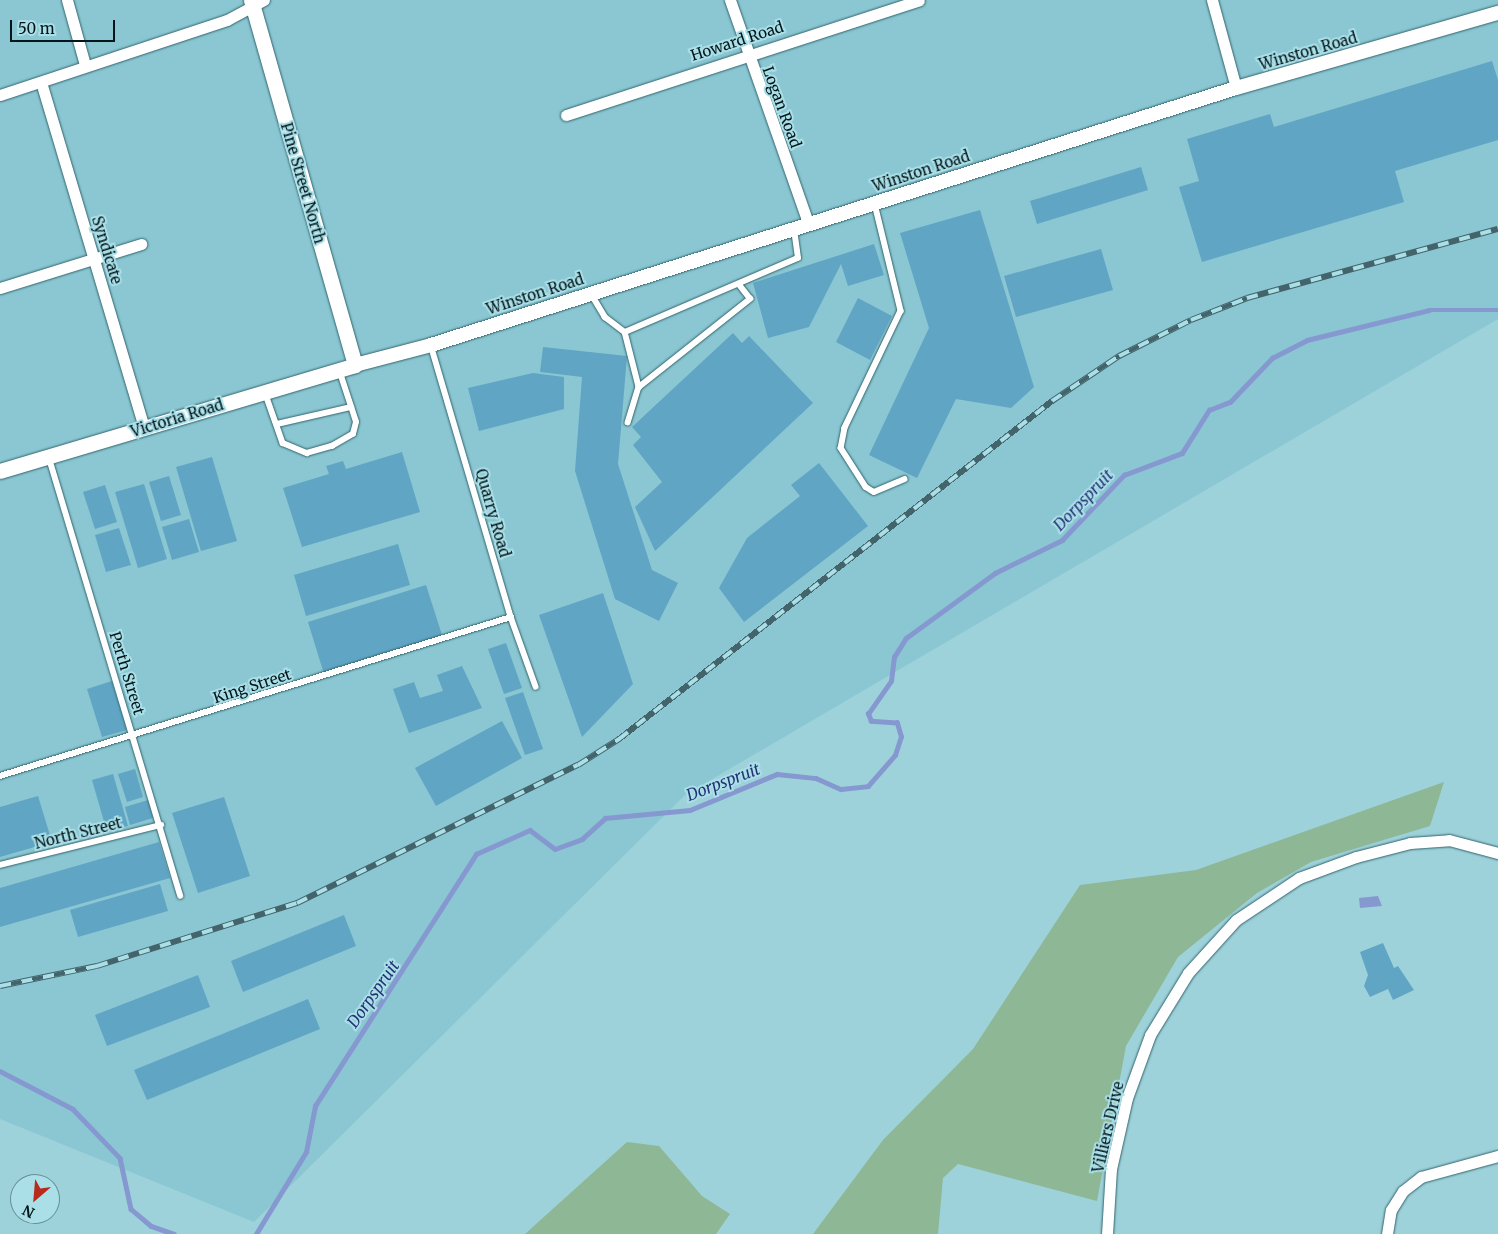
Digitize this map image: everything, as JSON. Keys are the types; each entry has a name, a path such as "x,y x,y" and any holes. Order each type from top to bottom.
{"main road":[{"name":"Pine Street North","path":"256,2 355,365"},
{"name":"Victoria Road","path":"0,471 355,365"}],"street":[{"path":"66,0 85,65"},
{"name":"Logan Road","path":"730,0 746,53 808,223"},
{"name":"Howard Road","path":"566,115 746,53 919,0"},
{"path":"1212,0 1236,88"},
{"path":"0,95 85,65 227,20 256,2"},
{"name":"Winston Road","path":"355,365 431,345 808,223 1236,88 1498,13"},
{"name":"Syndicate","path":"41,82 144,427"},
{"path":"0,288 141,244"},
{"name":"Villiers Drive","path":"1107,1234 1111,1169 1127,1098 1150,1035 1188,973 1236,920 1299,878 1356,857 1410,843 1449,840 1498,853"},
{"path":"1387,1234 1390,1210 1403,1191 1421,1177 1498,1156"}],"lane":[{"path":"875,202 901,311 845,428 841,448 866,487 874,492 904,479"},
{"path":"625,332 739,285 798,258 793,228"},
{"path":"638,387 750,299 739,285"},
{"path":"591,293 605,317 625,332 638,387 628,422"},
{"name":"Quarry Road","path":"431,345 510,617 536,687"},
{"path":"265,392 283,443 307,453 332,446 353,434 356,422 339,370"},
{"path":"276,424 351,407"},
{"name":"Perth Street","path":"49,457 181,896"},
{"name":"King Street","path":"0,776 134,737 510,617"},
{"name":"North Street","path":"0,865 161,825"}],"shaded area":[{"path":"0,0 1498,0 1498,319 685,795 254,1222 0,1119"},
{"path":"1378,896 1382,906 1360,908 1359,898"}],"green space":[{"path":"1444,782 1430,826 1311,862 1257,893 1178,957 1126,1046 1097,1201 958,1164 943,1178 938,1234 813,1234 883,1140 973,1049 1080,885 1196,870"},
{"path":"627,1142 659,1146 702,1196 730,1214 716,1234 525,1234"}],"building":[{"path":"1492,61 1498,80 1498,140 1395,171 1404,202 1202,262 1179,187 1199,181 1187,139 1270,114 1274,127"},
{"path":"1141,167 1148,190 1037,224 1030,201"},
{"path":"980,210 1034,387 1011,408 956,399 917,478 869,455 929,328 900,233"},
{"path":"874,244 884,275 848,286 841,264 809,327 768,338 753,283"},
{"path":"1101,249 1113,290 1016,317 1004,276"},
{"path":"858,298 892,316 870,360 836,342"},
{"path":"733,333 742,343 749,336 813,403 655,551 635,507 662,482 633,445 641,437 632,427"},
{"path":"543,347 627,356 618,464 652,570 678,583 659,621 615,599 575,471 582,377 540,372"},
{"path":"533,373 564,377 564,409 479,431 468,388"},
{"path":"402,452 420,512 302,547 283,488 329,474 326,466 343,461 346,469"},
{"path":"212,457 237,541 201,551 176,467"},
{"path":"819,463 868,526 744,622 719,588 747,538 800,496 791,485"},
{"path":"169,476 181,515 161,521 149,482"},
{"path":"144,484 167,559 138,568 115,492"},
{"path":"105,485 117,522 95,529 83,492"},
{"path":"189,519 199,552 172,560 162,527"},
{"path":"119,528 131,565 106,572 95,535"},
{"path":"398,544 410,585 306,616 294,575"},
{"path":"426,585 443,638 324,674 308,622"},
{"path":"603,593 633,684 582,737 539,615"},
{"path":"506,643 522,688 504,694 488,649"},
{"path":"462,666 482,708 409,733 393,689 414,682 420,698 443,691 437,675"},
{"path":"112,681 127,730 102,737 87,689"},
{"path":"523,692 543,749 525,755 505,698"},
{"path":"502,721 522,758 436,806 415,768"},
{"path":"135,769 143,797 127,802 118,774"},
{"path":"113,774 128,826 107,832 92,780"},
{"path":"38,796 52,842 0,857 0,807"},
{"path":"224,797 250,876 198,893 172,813"},
{"path":"148,800 153,818 130,825 125,807"},
{"path":"159,842 170,878 0,927 0,888"},
{"path":"160,884 168,911 78,937 70,910"},
{"path":"344,915 356,946 243,992 231,961"},
{"path":"1383,943 1394,968 1398,966 1414,990 1393,1000 1388,989 1370,997 1364,986 1368,975 1360,952"},
{"path":"198,975 210,1007 107,1046 95,1015"},
{"path":"308,999 320,1029 147,1100 134,1070"}],"waterway":[{"name":"Dorpspruit","path":"256,1234 306,1152 315,1106 476,854 530,830 555,849 582,839 605,818 690,810 777,774 816,778 841,789 868,786 895,755 901,737 897,723 871,721 868,714 891,681 894,657 906,638 995,573 1062,540 1124,475 1182,453 1209,410 1230,402 1272,358 1307,340 1429,310 1498,310"},
{"name":"Dorpspruit","path":"0,1071 73,1109 120,1158 131,1209 151,1226 174,1234"}],"railway":[{"path":"0,986 97,966 297,903 578,765 619,739 1052,401 1119,356 1191,320 1247,298 1498,229"}]}
